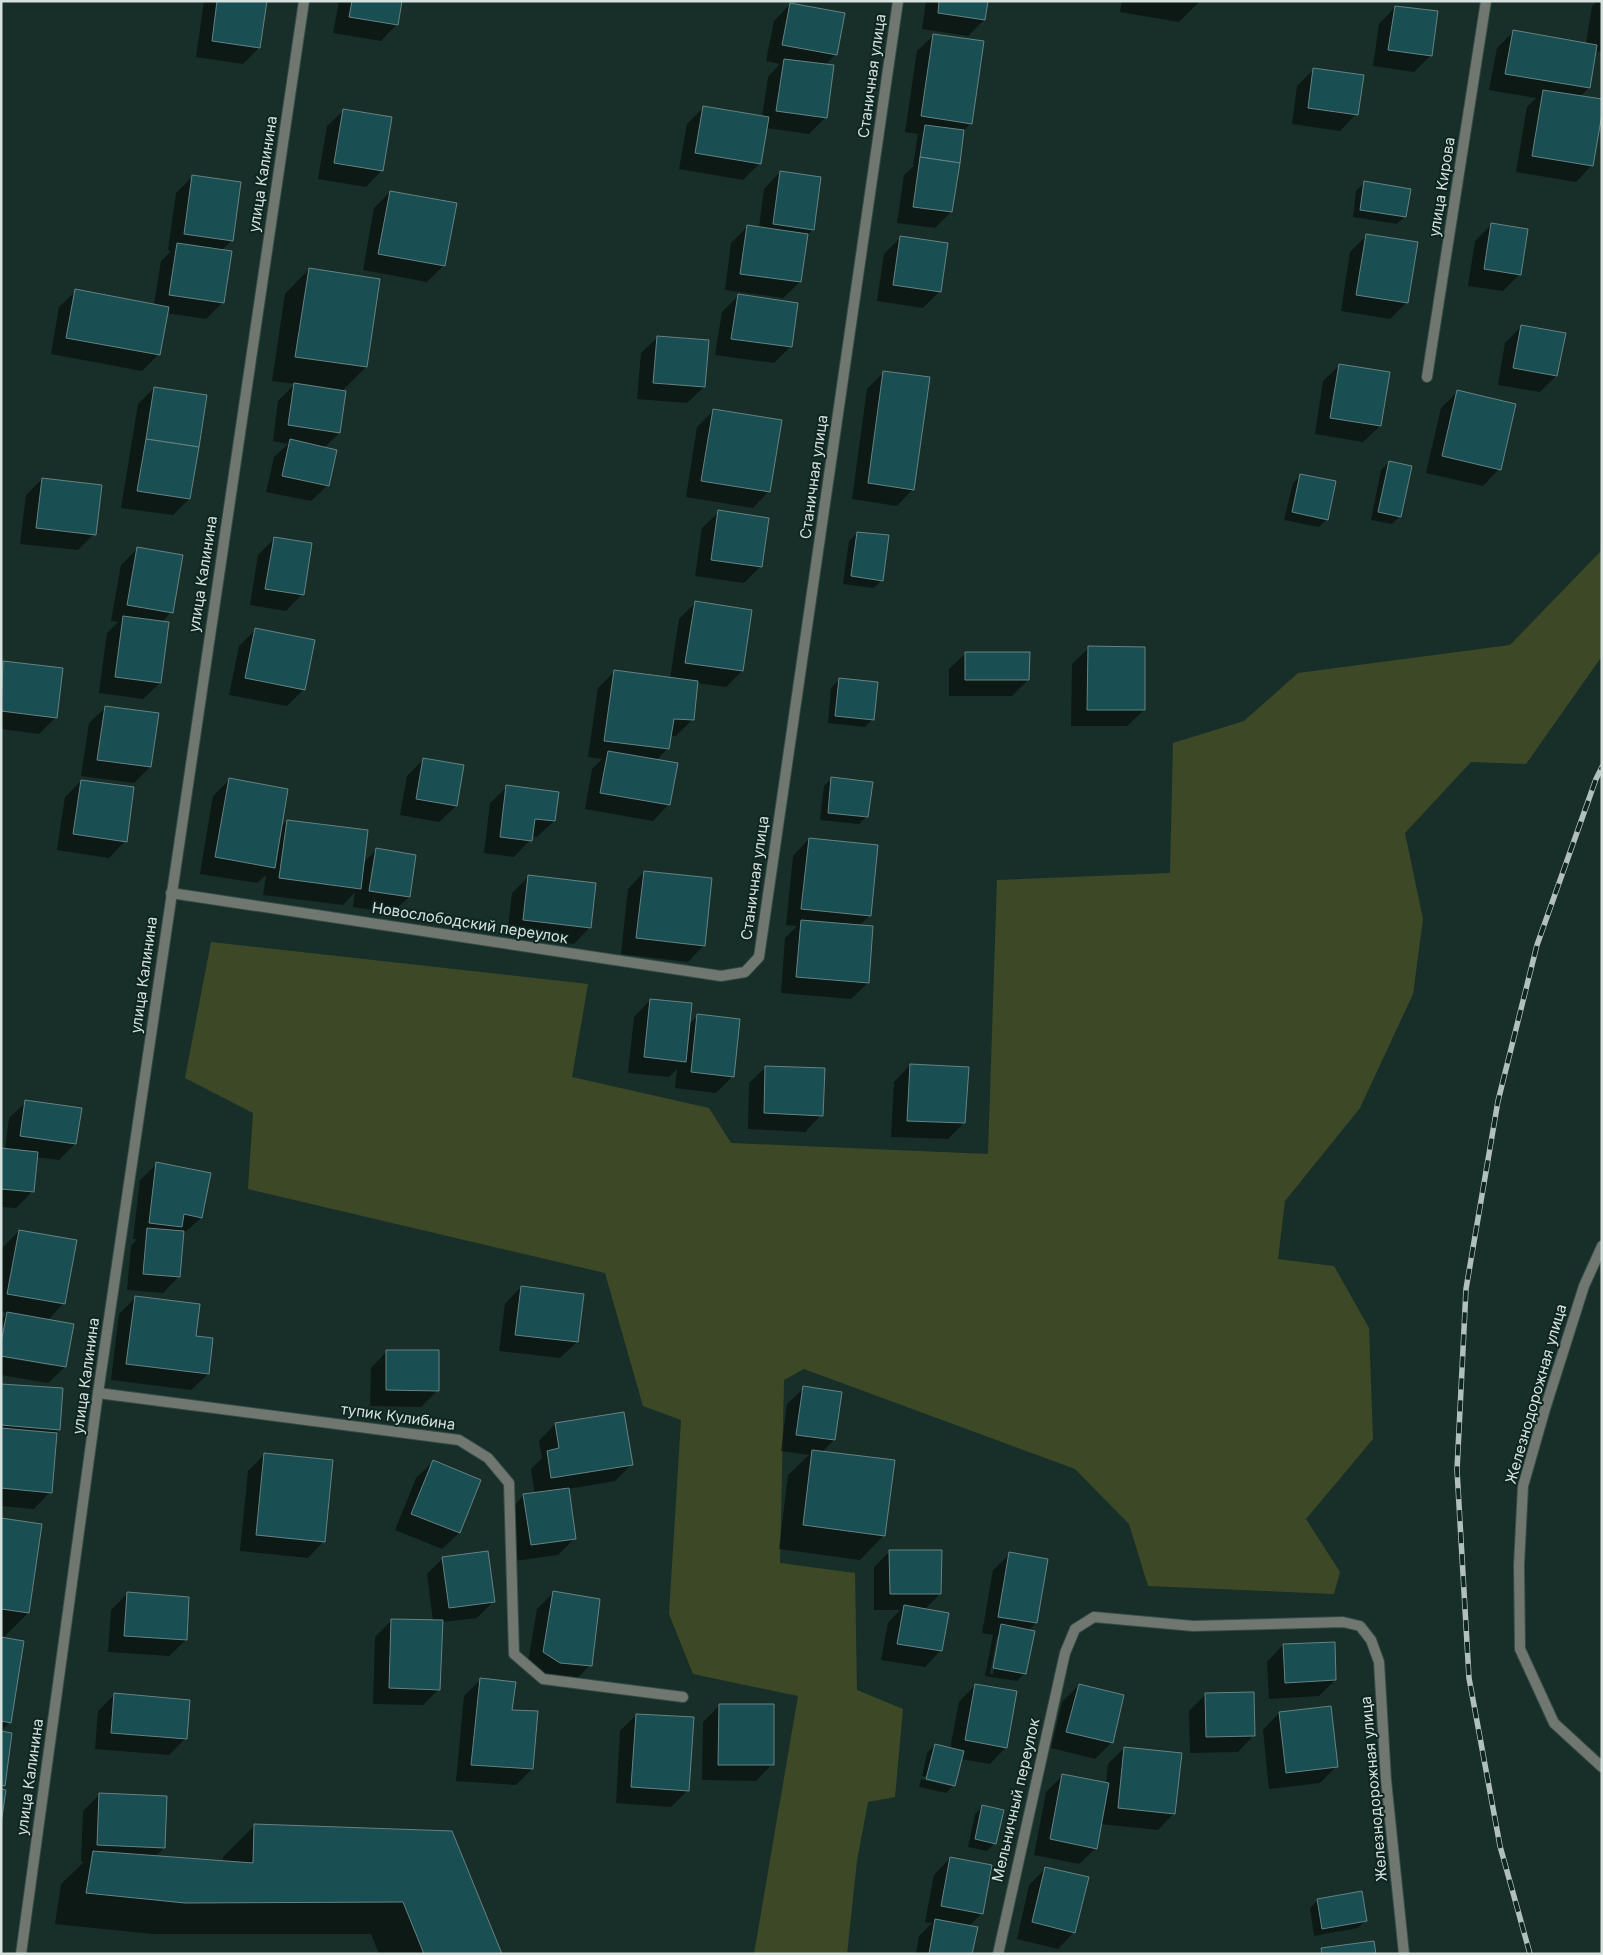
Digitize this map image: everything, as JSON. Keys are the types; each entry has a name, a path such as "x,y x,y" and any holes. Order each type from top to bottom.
{"street":[{"name":"улица Калинина","path":"21,1954 98,1393 304,1"},
{"name":"Станичная улица","path":"759,957 898,1"},
{"name":"улица Кирова","path":"1427,378 1486,1"},
{"name":"Новослободский переулок","path":"171,893 721,976 745,972 759,957"},
{"name":"Железнодорожная улица","path":"1602,1246 1581,1295 1523,1486 1520,1565 1520,1649 1554,1723 1602,1766"},
{"name":"тупик Кулибина","path":"98,1393 459,1440 488,1458 509,1483 514,1654 543,1679 683,1696"},
{"name":"Мельничный переулок","path":"998,1954 1065,1653 1075,1629 1094,1617 1192,1626 1343,1622 1360,1626"},
{"name":"Железнодорожная улица","path":"1360,1626 1372,1640 1379,1662 1386,1780 1404,1954"}],"green space":[{"path":"1602,550 1602,656 1526,764 1471,762 1405,833 1423,919 1413,994 1360,1108 1285,1201 1278,1259 1334,1266 1369,1328 1373,1439 1306,1519 1340,1572 1334,1594 1148,1586 1129,1524 1075,1469 804,1369 784,1380 780,1563 855,1573 857,1690 903,1709 895,1797 868,1802 857,1861 847,1954 754,1954 798,1696 693,1674 669,1614 681,1420 643,1406 605,1273 248,1189 253,1113 185,1078 211,942 588,984 572,1077 709,1108 731,1143 988,1154 997,880 1170,873 1173,743 1244,721 1298,673 1510,645"}],"building":[{"path":"217,1 267,1 260,48 212,41"},
{"path":"352,1 402,1 398,25 349,17"},
{"path":"939,1 988,1 985,20 938,13"},
{"path":"790,3 845,13 837,55 782,45"},
{"path":"1395,6 1438,11 1432,56 1388,50"},
{"path":"1513,30 1597,45 1590,88 1505,74"},
{"path":"933,34 984,41 972,124 921,116"},
{"path":"784,59 834,65 827,118 776,111"},
{"path":"1313,68 1364,75 1358,115 1308,108"},
{"path":"1543,90 1602,99 1602,114 1593,166 1532,156"},
{"path":"703,106 769,117 761,164 695,153"},
{"path":"343,109 392,117 383,171 334,163"},
{"path":"925,125 964,130 960,163 920,157"},
{"path":"920,157 960,163 952,212 913,207"},
{"path":"780,171 821,177 814,230 773,224"},
{"path":"192,175 241,182 233,241 184,234"},
{"path":"1364,181 1411,189 1406,217 1360,210"},
{"path":"390,191 457,203 445,266 378,254"},
{"path":"1491,223 1528,229 1521,275 1484,269"},
{"path":"747,225 808,234 801,282 740,274"},
{"path":"1366,234 1418,242 1408,303 1356,295"},
{"path":"900,236 948,243 941,292 893,285"},
{"path":"177,243 232,251 224,303 169,295"},
{"path":"309,268 380,279 367,367 295,357"},
{"path":"75,289 169,307 160,355 66,338"},
{"path":"738,294 798,303 792,347 731,339"},
{"path":"1521,325 1566,333 1557,376 1513,368"},
{"path":"657,336 709,340 705,387 653,383"},
{"path":"1339,364 1390,372 1381,426 1330,418"},
{"path":"883,371 930,377 914,490 868,483"},
{"path":"294,383 346,391 340,433 288,425"},
{"path":"154,387 207,395 199,447 146,439"},
{"path":"1457,390 1516,404 1501,470 1442,456"},
{"path":"713,409 782,420 770,492 701,481"},
{"path":"146,439 199,447 190,499 137,491"},
{"path":"290,439 337,450 329,486 282,476"},
{"path":"1389,461 1412,466 1401,517 1378,512"},
{"path":"1300,474 1336,481 1328,520 1292,512"},
{"path":"42,478 102,485 96,535 36,528"},
{"path":"718,510 769,518 762,567 711,560"},
{"path":"857,532 889,535 883,581 851,576"},
{"path":"274,537 312,543 304,595 265,589"},
{"path":"137,547 183,555 173,613 127,605"},
{"path":"695,601 752,610 743,671 685,663"},
{"path":"123,616 169,622 161,683 115,677"},
{"path":"255,628 315,640 305,690 245,678"},
{"path":"1088,646 1145,647 1145,710 1087,710"},
{"path":"965,652 1030,652 1029,680 965,680"},
{"path":"3,661 63,668 57,718 1,711"},
{"path":"614,670 698,681 694,720 674,719 669,749 604,741"},
{"path":"839,678 878,682 874,720 835,716"},
{"path":"105,706 159,713 151,767 97,760"},
{"path":"608,751 678,763 670,805 600,793"},
{"path":"423,758 464,765 457,806 416,799"},
{"path":"831,777 873,782 868,817 828,813"},
{"path":"229,778 288,789 275,868 215,857"},
{"path":"81,780 134,787 127,842 73,834"},
{"path":"506,785 559,792 555,821 535,819 532,841 500,837"},
{"path":"287,820 368,830 361,889 279,878"},
{"path":"809,838 878,845 871,916 801,909"},
{"path":"376,848 416,855 410,897 369,891"},
{"path":"644,871 712,878 705,946 636,938"},
{"path":"528,875 596,883 591,928 523,920"},
{"path":"801,920 873,926 869,983 796,977"},
{"path":"650,999 692,1003 686,1062 644,1057"},
{"path":"697,1014 740,1019 734,1077 691,1072"},
{"path":"910,1064 969,1067 965,1123 907,1121"},
{"path":"765,1066 825,1068 823,1116 764,1113"},
{"path":"25,1100 82,1108 76,1144 20,1136"},
{"path":"1,1148 38,1152 34,1192 1,1189"},
{"path":"156,1162 211,1173 202,1218 184,1214 182,1227 149,1223"},
{"path":"147,1228 184,1231 180,1277 143,1274"},
{"path":"19,1230 77,1240 65,1304 7,1294"},
{"path":"521,1286 584,1294 578,1342 515,1335"},
{"path":"135,1296 200,1304 196,1336 213,1338 209,1374 126,1364"},
{"path":"7,1312 74,1324 66,1367 1,1356 1,1343"},
{"path":"386,1350 439,1350 439,1391 386,1390"},
{"path":"1,1384 63,1388 60,1430 1,1425"},
{"path":"803,1386 842,1392 835,1440 796,1435"},
{"path":"624,1412 633,1465 551,1478 547,1451 559,1448 555,1423"},
{"path":"1,1428 57,1433 52,1493 1,1488"},
{"path":"812,1450 895,1460 885,1536 803,1525"},
{"path":"264,1453 333,1460 325,1542 256,1535"},
{"path":"433,1460 481,1480 460,1533 411,1514"},
{"path":"569,1488 576,1539 531,1545 523,1494"},
{"path":"1,1518 42,1524 29,1613 1,1609"},
{"path":"889,1550 942,1550 941,1594 890,1594"},
{"path":"488,1551 495,1602 449,1608 442,1557"},
{"path":"1009,1552 1048,1559 1037,1623 998,1617"},
{"path":"553,1591 600,1599 592,1666 560,1663 543,1652"},
{"path":"127,1592 189,1597 187,1640 124,1636"},
{"path":"904,1605 949,1613 942,1651 897,1644"},
{"path":"391,1619 443,1620 440,1690 389,1688"},
{"path":"1001,1624 1035,1631 1026,1674 993,1668"},
{"path":"1,1637 24,1641 11,1723 1,1721"},
{"path":"1335,1642 1336,1680 1285,1683 1283,1644"},
{"path":"480,1678 516,1682 512,1710 538,1711 533,1769 471,1765"},
{"path":"975,1684 1017,1691 1007,1748 965,1740"},
{"path":"1079,1684 1124,1695 1113,1743 1066,1732"},
{"path":"1254,1692 1255,1736 1206,1737 1205,1693"},
{"path":"114,1693 190,1700 187,1739 111,1733"},
{"path":"719,1704 774,1704 774,1765 718,1765"},
{"path":"1331,1706 1338,1767 1286,1773 1279,1712"},
{"path":"636,1714 694,1717 689,1791 631,1787"},
{"path":"1,1731 12,1733 5,1786 1,1785"},
{"path":"935,1744 964,1751 955,1786 926,1779"},
{"path":"1124,1747 1182,1753 1175,1814 1118,1808"},
{"path":"1062,1774 1109,1783 1097,1849 1050,1839"},
{"path":"1,1789 6,1790 1,1824"},
{"path":"99,1793 167,1796 165,1848 97,1845"},
{"path":"982,1805 1004,1810 996,1844 975,1839"},
{"path":"254,1824 452,1831 502,1954 424,1954 403,1902 185,1903 86,1893 93,1851 253,1863"},
{"path":"950,1857 992,1865 983,1914 941,1906"},
{"path":"1045,1867 1089,1877 1075,1933 1032,1922"},
{"path":"1362,1891 1367,1921 1322,1929 1317,1899"},
{"path":"935,1919 978,1927 972,1954 929,1954"},
{"path":"1374,1941 1376,1954 1322,1954 1321,1948"}],"railway":[{"path":"1530,1954 1500,1846 1469,1678 1457,1470 1466,1289 1498,1101 1537,945 1596,779 1602,767"}]}
